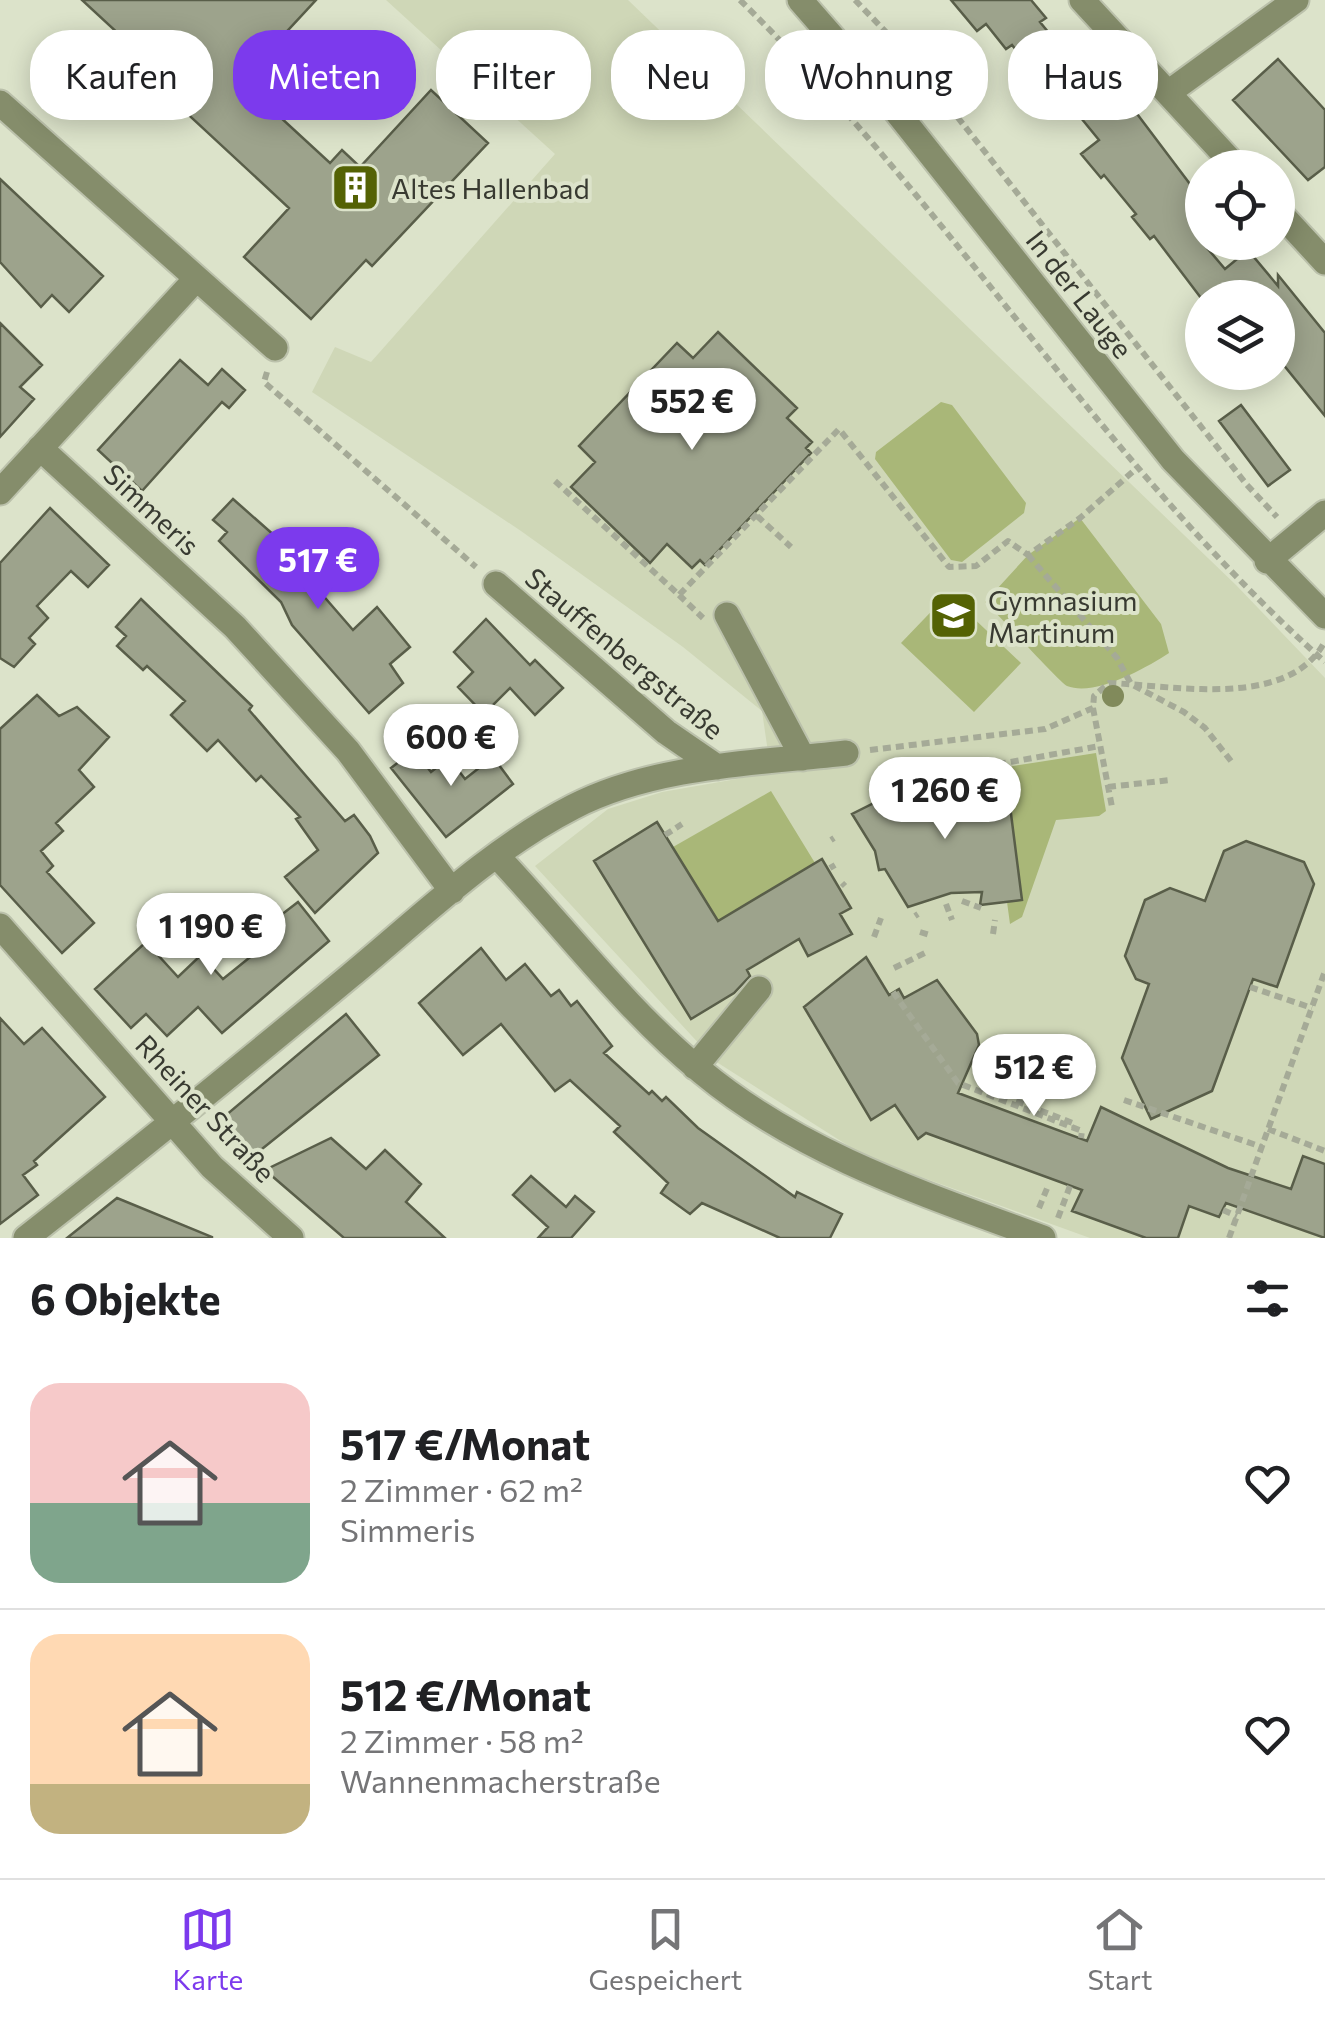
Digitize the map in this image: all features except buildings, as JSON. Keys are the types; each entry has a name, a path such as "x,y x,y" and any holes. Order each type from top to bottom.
{"street":[{"name":"In der Lauge","path":"800,0 890,102 1174,460 1266,560 1325,616"},
{"path":"1082,0 1220,150"},
{"path":"1168,94 1296,0"},
{"path":"0,103 275,348"},
{"path":"1295,229 1325,262"},
{"path":"0,492 196,279"},
{"name":"Simmeris","path":"40,448 236,627 348,752 452,891"},
{"path":"1266,560 1325,513"},
{"name":"Stauffenbergstraße","path":"496,584 666,732 717,767"},
{"path":"727,615 803,758"},
{"name":"Stauffenbergstraße","path":"26,1238 175,1122 452,891 573,807 628,786 717,767 846,753"},
{"path":"498,856 654,1030 695,1066 767,1117 860,1170 1050,1229"},
{"name":"Rheiner Straße","path":"0,926 212,1167 291,1238"},
{"path":"695,1066 759,989"}],"path":[{"path":"740,0 808,67 912,187 1136,468 1239,584 1325,662"},
{"path":"855,0 911,58 1248,485 1296,536"},
{"path":"275,348 264,382 496,584"},
{"path":"554,481 679,594 839,429 949,567 976,566 1008,541 1028,554 1116,658 1131,684 1184,712 1231,760"},
{"path":"1028,554 1080,518 1136,468"},
{"path":"757,516 791,547"},
{"path":"1112,807 1094,708 1094,696 1108,683 1235,690 1286,675 1317,656 1325,642"},
{"path":"846,753 1046,729 1094,708"},
{"path":"870,787 1100,746"},
{"path":"1108,787 1170,780"},
{"path":"665,835 682,824"},
{"path":"962,901 980,908"},
{"path":"946,904 952,920"},
{"path":"874,937 882,918"},
{"path":"993,934 995,920"},
{"path":"920,932 930,936"},
{"path":"894,968 927,952"},
{"path":"1229,1238 1325,970"},
{"path":"1250,987 1312,1008"},
{"path":"893,992 958,1083 1082,1132 1080,1138"},
{"path":"1016,1100 1076,1124 1074,1129"},
{"path":"1124,1100 1262,1147"},
{"path":"1268,1130 1325,1150"},
{"path":"1050,1229 1070,1186"},
{"path":"1222,1210 1237,1216"}],"shaded area":[{"name":"Gymnasium Martinum","path":"386,0 628,0 659,30 611,30 611,120 745,120 745,113 1236,585 1325,678 1325,1238 1090,1238 866,1157 715,1061 535,866 608,809 662,792 771,773 762,711 683,647 521,531 312,392 335,347 371,362 555,154 518,120 591,120 591,30 436,30 436,46"}],"green space":[{"path":"941,402 952,405 1026,503 1024,513 962,562 951,560 875,459 876,452"},
{"path":"1080,518 1161,624 1169,653 1120,679 1092,688 1062,682 985,602 1028,555"},
{"path":"948,594 1021,663 974,712 901,643"},
{"path":"1096,753 1106,811 1099,816 1056,820 1022,917 1010,924 1007,902 1022,899 1010,807 1001,805 1007,767"},
{"path":"771,791 815,863 718,921 673,847"}],"place":[{"name":"Altes Hallenbad","path":"356,188"},
{"name":"Gymnasium Martinum","path":"953,616"}]}
